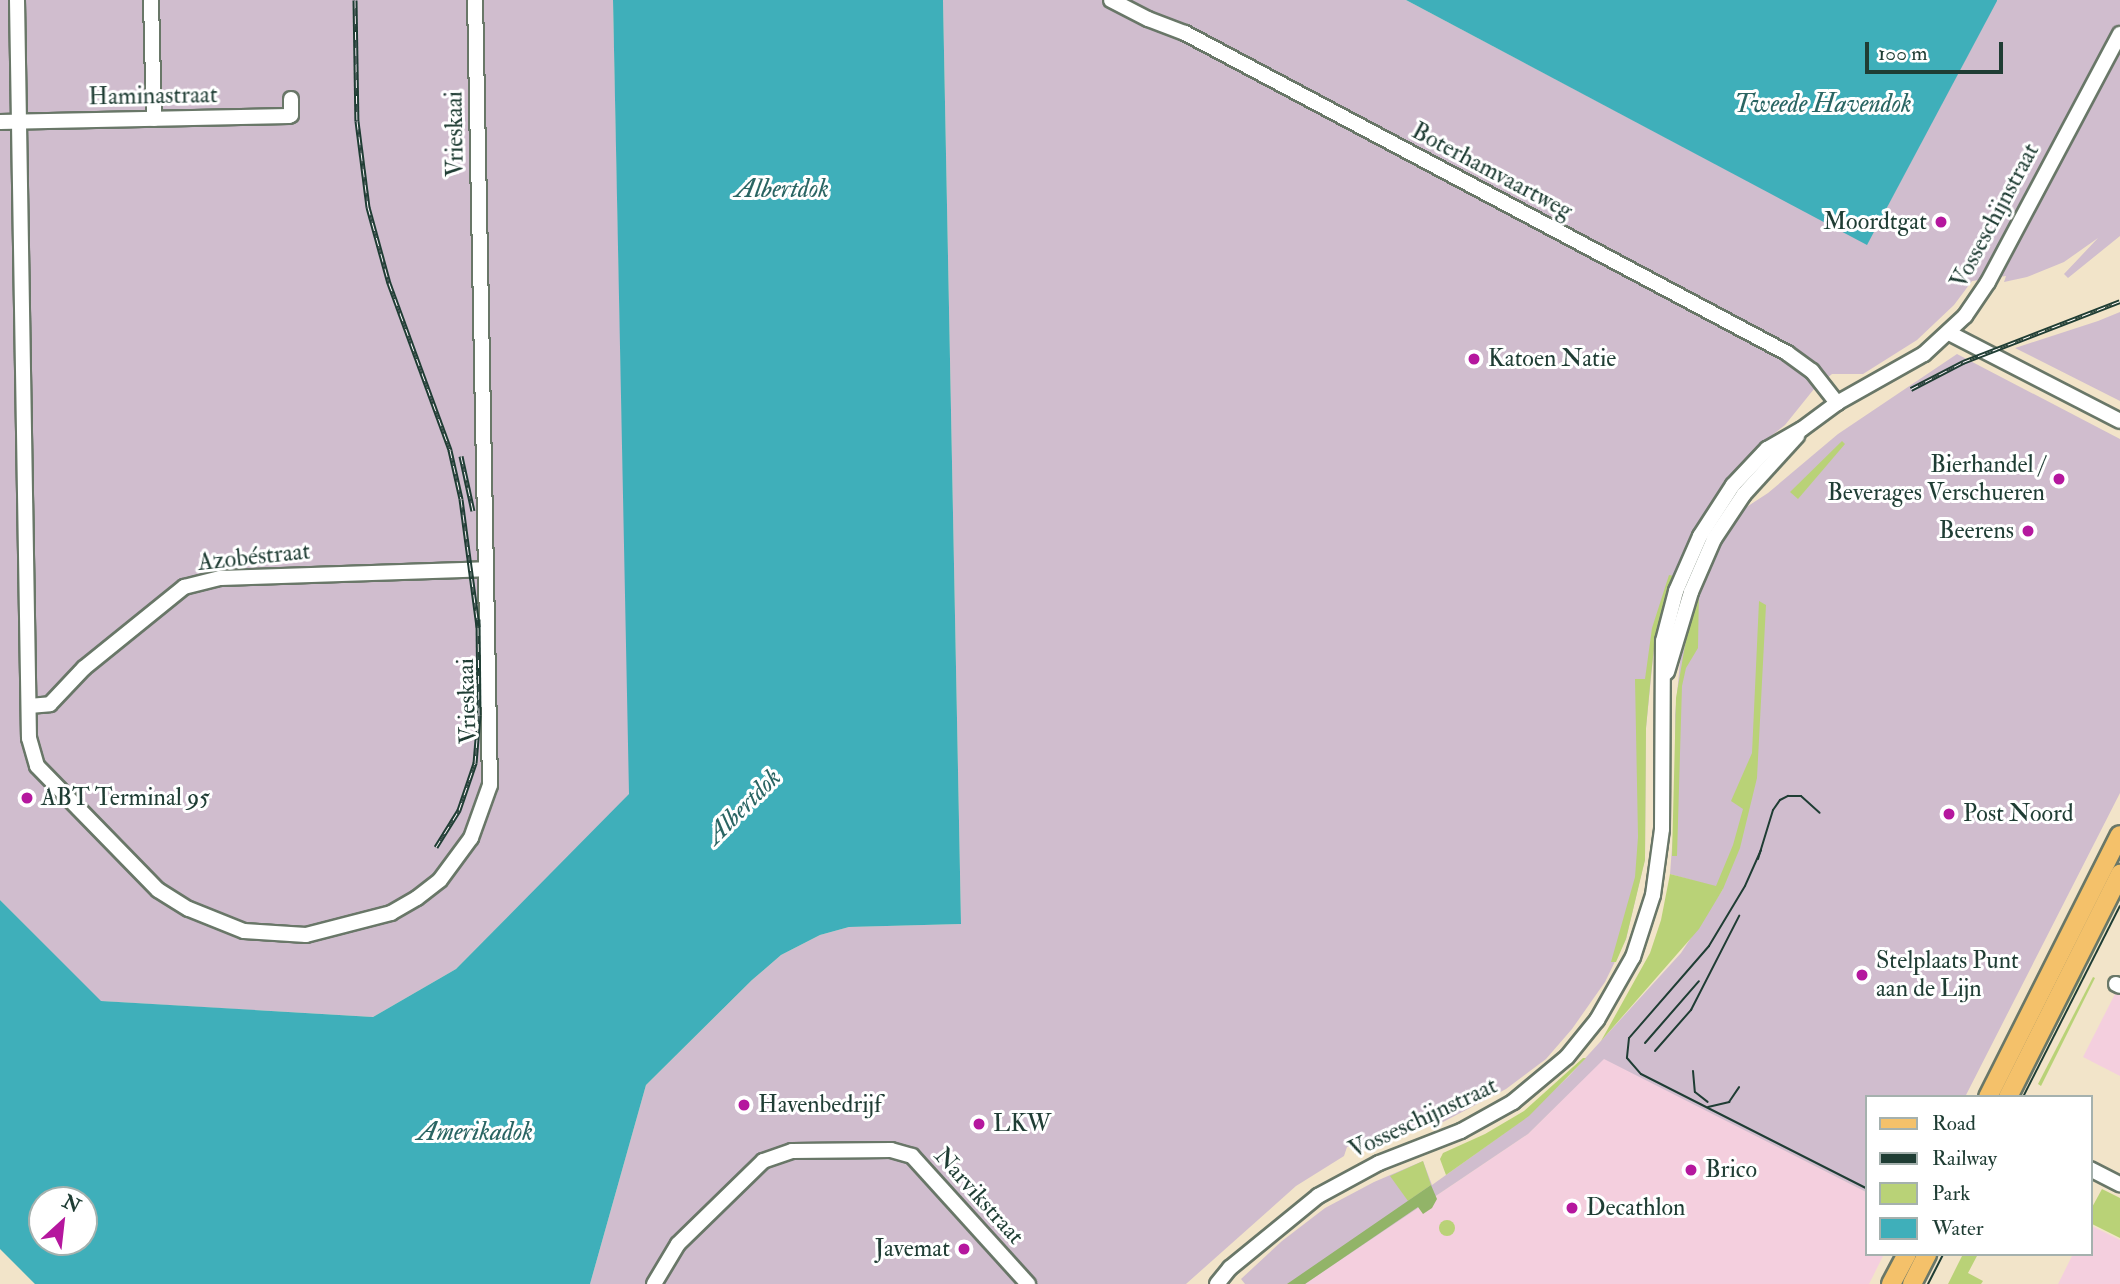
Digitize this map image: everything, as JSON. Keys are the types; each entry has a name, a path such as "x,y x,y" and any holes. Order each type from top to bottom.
{"main road":[{"path":"1989,1095 2120,835"},
{"path":"2009,1095 2120,874"},
{"path":"1892,1284 1906,1256"},
{"path":"1912,1284 1926,1256"}],"street":[{"path":"17,0 29,706"},
{"path":"151,0 154,119"},
{"name":"Vrieskaai","path":"29,706 29,738 37,766 71,804 158,890 189,909 244,931 276,934 332,930 391,913 440,880 471,838 483,812 490,785 491,756 475,0"},
{"name":"Boterhamvaartweg","path":"1111,0 1148,19 1185,33 1787,353 1812,371 1837,403"},
{"name":"Vosseschijnstraat","path":"1217,1284 1230,1268 1318,1196 1378,1163 1461,1130 1513,1102 1551,1073 1590,1030 1617,989 1633,957 1653,895 1661,841 1663,641 1680,579 1700,536 1721,503 1767,449 1802,429 1837,403 1908,364 1949,333 1970,310 1988,282 2120,34"},
{"name":"Haminastraat","path":"0,122 291,115 291,99"},
{"path":"1949,333 2120,421"},
{"name":"Azobéstraat","path":"29,706 50,704 83,668 184,587 220,578 486,569"},
{"name":"Narvikstraat","path":"654,1284 678,1244 763,1161 792,1151 891,1150 912,1156 1028,1284"},
{"path":"2092,1170 2120,1184"}],"shaded area":[{"path":"0,0 613,0 630,794 456,969 373,1017 100,1001 0,900"},
{"path":"943,0 1406,0 1867,244 1997,0 2120,0 2120,236 2068,278 2064,274 2098,238 2064,262 2027,277 2004,282 2006,276 1972,281 1954,305 1917,340 1863,374 1832,374 1814,389 1785,425 1756,448 1723,490 1694,536 1674,576 1654,648 1646,728 1645,859 1626,939 1605,982 1572,1029 1546,1059 1506,1089 1443,1122 1402,1129 1347,1147 1344,1156 1296,1186 1186,1284 590,1284 646,1085 752,980 781,955 820,935 849,927 961,924"},
{"path":"2120,312 2120,401 2015,348 2098,321"},
{"path":"1957,354 2120,439 2120,793 1966,1095 1864,1095 1864,1191 1604,1059 1528,1134 1305,1284 1245,1284 1241,1279 1282,1241 1325,1208 1374,1182 1423,1161 1432,1185 1520,1122 1569,1076 1681,953 1723,889 1670,874 1675,808 1675,715 1680,662 1690,616 1715,550 1742,510 1768,493 1838,434"},
{"path":"2120,984 2120,1076 2083,1057"},
{"path":"1604,1058 1864,1191 1864,1256 1883,1256 1869,1284 1305,1284 1528,1134"},
{"path":"2092,1226 2120,1240 2120,1284 2058,1284 2072,1256 2092,1256"}],"green space":[{"path":"1842,441 1845,444 1798,499 1790,492"},
{"path":"1669,575 1674,576 1654,648 1646,728 1645,860 1626,939 1616,962 1611,962 1635,877 1638,837 1635,679 1645,679 1652,628"},
{"path":"1699,589 1698,648 1686,668 1682,686 1677,856 1672,856 1676,698 1690,616"},
{"path":"1759,601 1766,605 1757,778 1740,848 1723,889 1699,929 1601,1041 1650,953 1661,920 1670,874 1716,886 1733,845 1743,809 1731,801 1752,753"},
{"path":"2120,888 2120,900 2088,964 2080,964"},
{"path":"2083,975 2021,1095 2014,1095 2023,1086 2075,982"},
{"path":"2093,977 2095,978 2041,1086 2038,1084"},
{"path":"1586,1058 1529,1116 1446,1175 1440,1159 1443,1153 1485,1134 1524,1111"},
{"path":"1423,1161 1431,1185 1408,1201 1390,1176"},
{"path":"1431,1185 1437,1199 1432,1208 1423,1214 1418,1207 1305,1284 1287,1284"},
{"path":"2102,1189 2120,1198 2120,1238 2092,1224 2092,1207"},
{"path":"1447,1220 1453,1222 1453,1234 1447,1236 1441,1234 1439,1228 1441,1222"},
{"path":"1962,1256 1977,1256 1968,1273 1983,1281 1981,1284 1948,1284"}],"water":[{"path":"613,0 943,0 961,924 849,927 820,935 781,955 752,980 646,1085 590,1284 35,1284 0,1249 0,900 101,1001 373,1017 456,969 629,794"},
{"name":"Tweede Havendok","path":"1406,0 1997,0 1997,1 1867,245"}],"tram line":[{"path":"1758,859 1773,810 1780,800 1788,796 1801,796 1820,813"},
{"path":"1761,850 1745,886 1709,946 1629,1038 1627,1058 1641,1074 1864,1187"},
{"path":"2024,1095 2120,906"},
{"path":"1655,1051 1691,1010 1739,916"},
{"path":"1645,1043 1699,981"},
{"path":"1693,1071 1695,1092 1708,1102"},
{"path":"1708,1107 1729,1102 1739,1087"},
{"path":"1928,1284 1942,1256"}],"railway":[{"path":"355,0 357,121 368,207 389,283 450,450 461,499 478,627"},
{"path":"1911,389 1963,362 2120,301"},
{"path":"461,456 473,511"},
{"path":"436,847 459,810 475,763 479,715 478,619"}],"place":[{"name":"Moordtgat","path":"1941,222"},
{"name":"Katoen Natie","path":"1474,359"},
{"name":"Bierhandel / Beverages Verschueren","path":"2059,479"},
{"name":"Beerens","path":"2028,531"},
{"name":"ABT Terminal 95","path":"27,798"},
{"name":"Post Noord","path":"1949,814"},
{"name":"Stelplaats Punt aan de Lijn","path":"1862,975"},
{"name":"Havenbedrijf","path":"744,1105"},
{"name":"LKW","path":"979,1124"},
{"name":"Brico","path":"1691,1170"},
{"name":"Decathlon","path":"1572,1208"},
{"name":"Javemat","path":"964,1249"}],"water label":[{"name":"Albertdok","path":"782,190"},
{"name":"Albertdok","path":"744,807"},
{"name":"Amerikadok","path":"475,1133"}]}
